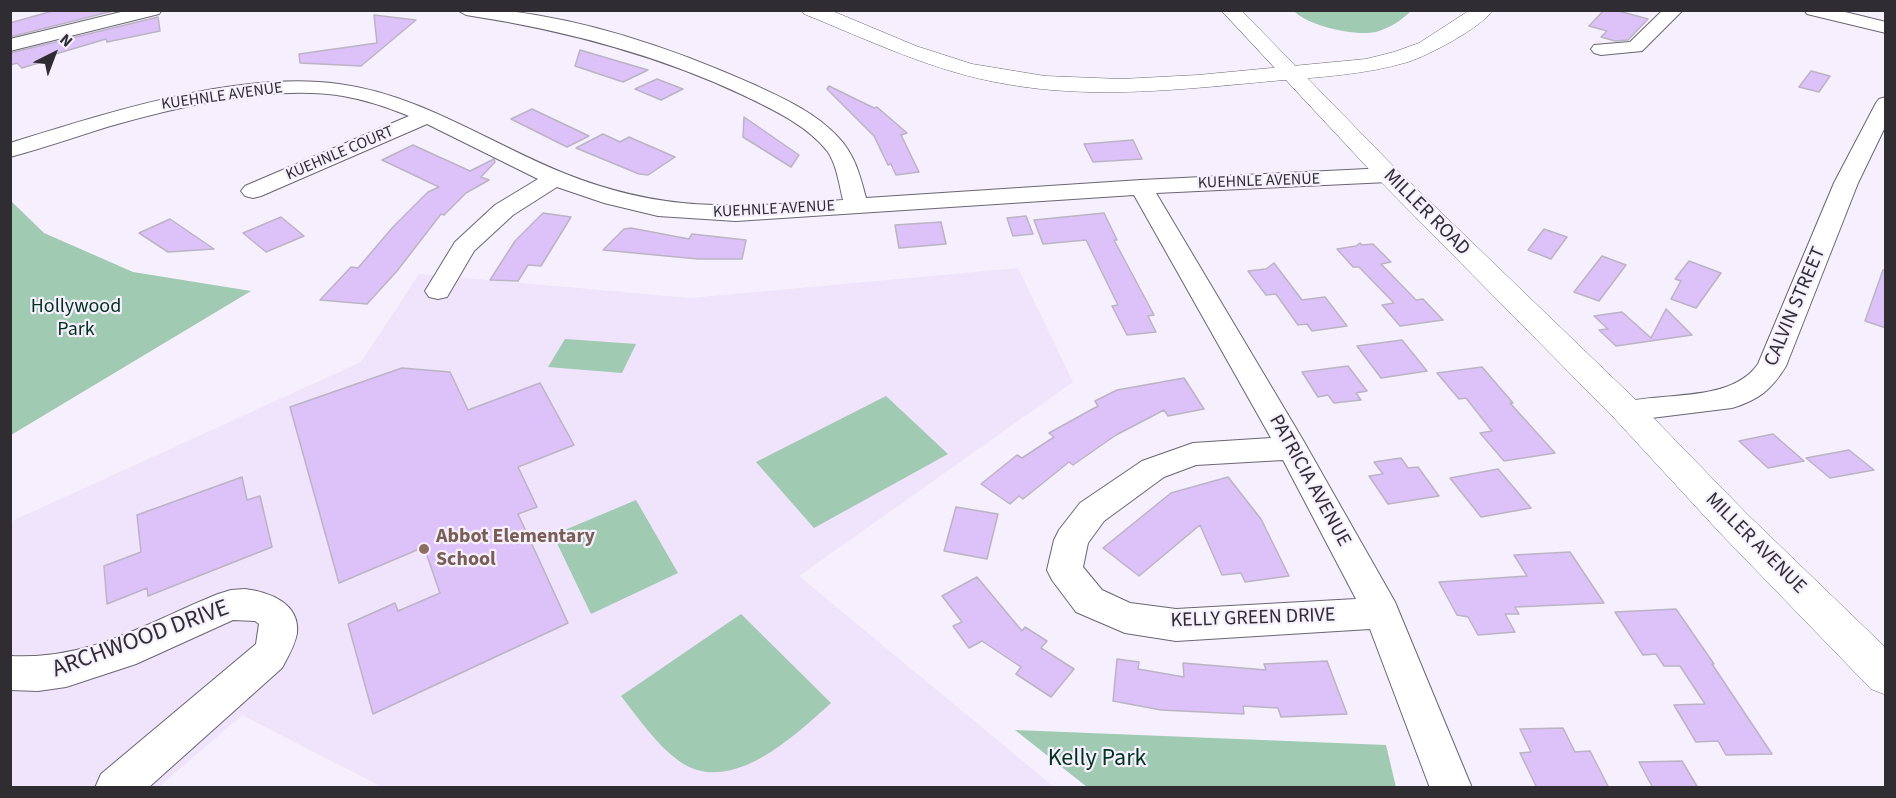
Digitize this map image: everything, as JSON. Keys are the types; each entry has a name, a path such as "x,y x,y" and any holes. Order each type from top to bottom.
{"main road":[{"path":"811,10 922,55 968,70 1021,80 1094,87 1144,86 1291,73 1338,68 1405,56 1441,40 1484,10"},
{"name":"MILLER ROAD","path":"1230,10 1388,175 1627,411"},
{"name":"MILLER AVENUE","path":"1627,411 1734,524 1886,676"}],"street":[{"path":"10,45 153,10"},
{"path":"466,10 504,15 613,38 672,57 729,80 792,111 824,136 844,160 856,205"},
{"path":"1601,50 1635,47 1674,10"},
{"path":"1813,10 1886,28"},
{"name":"KUEHNLE AVENUE","path":"10,150 128,113 172,102 290,88 342,90 386,101 427,116 555,178 612,198 672,211 736,214 1141,187 1388,175"},
{"name":"CALVIN STREET","path":"1627,411 1732,398 1761,382 1772,366 1846,183 1886,103"},
{"name":"KUEHNLE COURT","path":"254,191 427,116"},
{"path":"438,291 464,247 504,210 555,178"},
{"name":"PATRICIA AVENUE","path":"1141,187 1292,448 1382,613 1450,788"},
{"name":"KELLY GREEN DRIVE","path":"1292,448 1193,454 1152,469 1092,512 1071,540 1065,570 1089,601 1125,618 1176,625 1382,613"},
{"name":"ARCHWOOD DRIVE","path":"10,673 51,675 81,667 231,605 249,603 268,609 279,622 278,640 269,656 116,788"}],"shaded area":[{"name":"Abbot Elementary School","path":"1018,268 1073,382 799,576 1054,787 382,787 242,715 159,787 11,787 10,522 361,362 419,274 691,298"}],"green space":[{"path":"1294,11 1411,11 1396,23 1379,31 1359,33 1322,26"},
{"name":"Hollywood Park","path":"10,200 44,233 133,272 251,291 11,435"},
{"path":"565,339 636,344 622,373 548,367"},
{"path":"886,396 948,454 814,528 756,462"},
{"path":"636,500 678,573 591,614 553,535"},
{"path":"741,614 831,703 799,731 761,758 720,772 699,770 679,761 663,747 621,696"},
{"name":"Kelly Park","path":"1015,730 1386,745 1396,787 1087,787"}],"building":[{"path":"56,10 117,10 10,37 10,23"},
{"path":"1604,10 1615,10 1648,19 1628,40 1615,41 1601,37 1607,31 1589,26"},
{"path":"374,15 416,20 361,66 300,63 299,54 377,43"},
{"path":"158,17 160,31 107,42 106,39 42,58 45,61 22,68 17,63 10,65 10,53"},
{"path":"580,50 648,70 623,82 575,66"},
{"path":"1811,71 1830,76 1819,92 1799,87"},
{"path":"657,79 683,89 661,100 635,89"},
{"path":"829,86 874,108 877,107 907,133 901,135 919,172 896,175 891,164 888,165 874,136 827,89"},
{"path":"532,109 589,136 567,147 511,119"},
{"path":"744,117 799,155 791,167 743,137"},
{"path":"603,134 620,142 629,137 675,157 648,175 639,174 576,148"},
{"path":"1133,140 1142,159 1093,162 1084,144"},
{"path":"413,145 470,171 494,159 495,162 481,177 489,180 466,193 444,215 441,214 397,271 367,304 320,300 351,267 358,268 393,227 428,192 439,187 382,160"},
{"path":"543,213 571,217 541,266 528,265 518,281 490,280 515,241"},
{"path":"1104,213 1117,240 1114,240 1154,315 1148,316 1156,332 1127,335 1112,306 1118,305 1086,240 1043,244 1034,220"},
{"path":"1026,216 1033,234 1013,236 1007,218"},
{"path":"281,217 304,236 266,252 243,233"},
{"path":"170,219 214,249 168,252 139,233"},
{"path":"941,222 946,244 899,248 895,225"},
{"path":"631,228 689,239 692,234 746,240 742,259 698,259 603,250 624,229"},
{"path":"1544,229 1567,237 1551,259 1528,250"},
{"path":"1360,243 1362,245 1373,244 1391,262 1381,264 1416,300 1423,299 1443,320 1400,326 1382,305 1394,303 1359,267 1353,267 1337,249 1356,246"},
{"path":"1602,256 1626,265 1599,301 1574,292"},
{"path":"1689,261 1721,273 1696,308 1671,299 1681,281 1675,279"},
{"path":"1274,263 1302,300 1325,297 1347,326 1312,331 1307,324 1298,325 1276,294 1266,295 1248,271 1266,269"},
{"path":"1883,270 1886,270 1886,328 1865,321"},
{"path":"1666,309 1692,335 1616,346 1599,330 1608,329 1594,316 1622,312 1651,338"},
{"path":"1402,340 1427,371 1381,378 1357,346"},
{"path":"1348,366 1367,391 1356,393 1361,400 1334,403 1328,395 1318,397 1302,372"},
{"path":"1482,367 1513,403 1510,403 1555,453 1504,461 1480,433 1492,431 1466,398 1459,399 1437,373"},
{"path":"402,368 450,372 468,410 540,383 574,445 518,467 537,507 518,514 568,623 373,714 348,624 395,603 398,611 440,593 424,547 339,583 290,407"},
{"path":"1184,378 1204,409 1168,416 1164,410 1116,435 1073,465 1069,462 1023,499 1019,496 1010,504 981,484 1017,455 1022,458 1054,437 1049,433 1098,406 1095,401 1117,390"},
{"path":"1773,434 1804,461 1768,468 1739,441"},
{"path":"1849,450 1874,470 1830,478 1806,458"},
{"path":"1401,458 1408,468 1418,467 1439,496 1388,504 1369,476 1383,474 1374,462"},
{"path":"1498,469 1531,508 1481,517 1450,478"},
{"path":"242,477 247,500 260,496 272,547 148,596 147,588 107,604 104,566 141,552 137,515"},
{"path":"1228,477 1261,519 1289,576 1245,582 1241,573 1222,575 1200,525 1139,576 1103,548 1171,493"},
{"path":"956,507 998,514 987,559 944,551"},
{"path":"1570,552 1604,603 1515,607 1519,614 1505,614 1515,632 1478,635 1468,617 1457,615 1439,582 1527,576 1514,555"},
{"path":"977,577 1022,631 1025,627 1047,641 1041,648 1074,669 1051,697 1016,674 1021,667 982,641 969,648 953,626 962,622 942,596"},
{"path":"1676,609 1772,754 1726,755 1718,741 1696,742 1674,705 1705,704 1680,666 1664,666 1656,654 1643,655 1615,612"},
{"path":"1117,659 1139,662 1138,669 1184,677 1183,663 1266,670 1264,664 1327,661 1347,714 1281,717 1278,708 1243,706 1244,714 1161,710 1113,701"},
{"path":"1563,728 1575,752 1590,751 1609,788 1537,788 1520,753 1531,752 1520,729"},
{"path":"1682,761 1698,788 1653,788 1639,762"}],"place":[{"name":"Abbot Elementary School","path":"424,549"}]}
